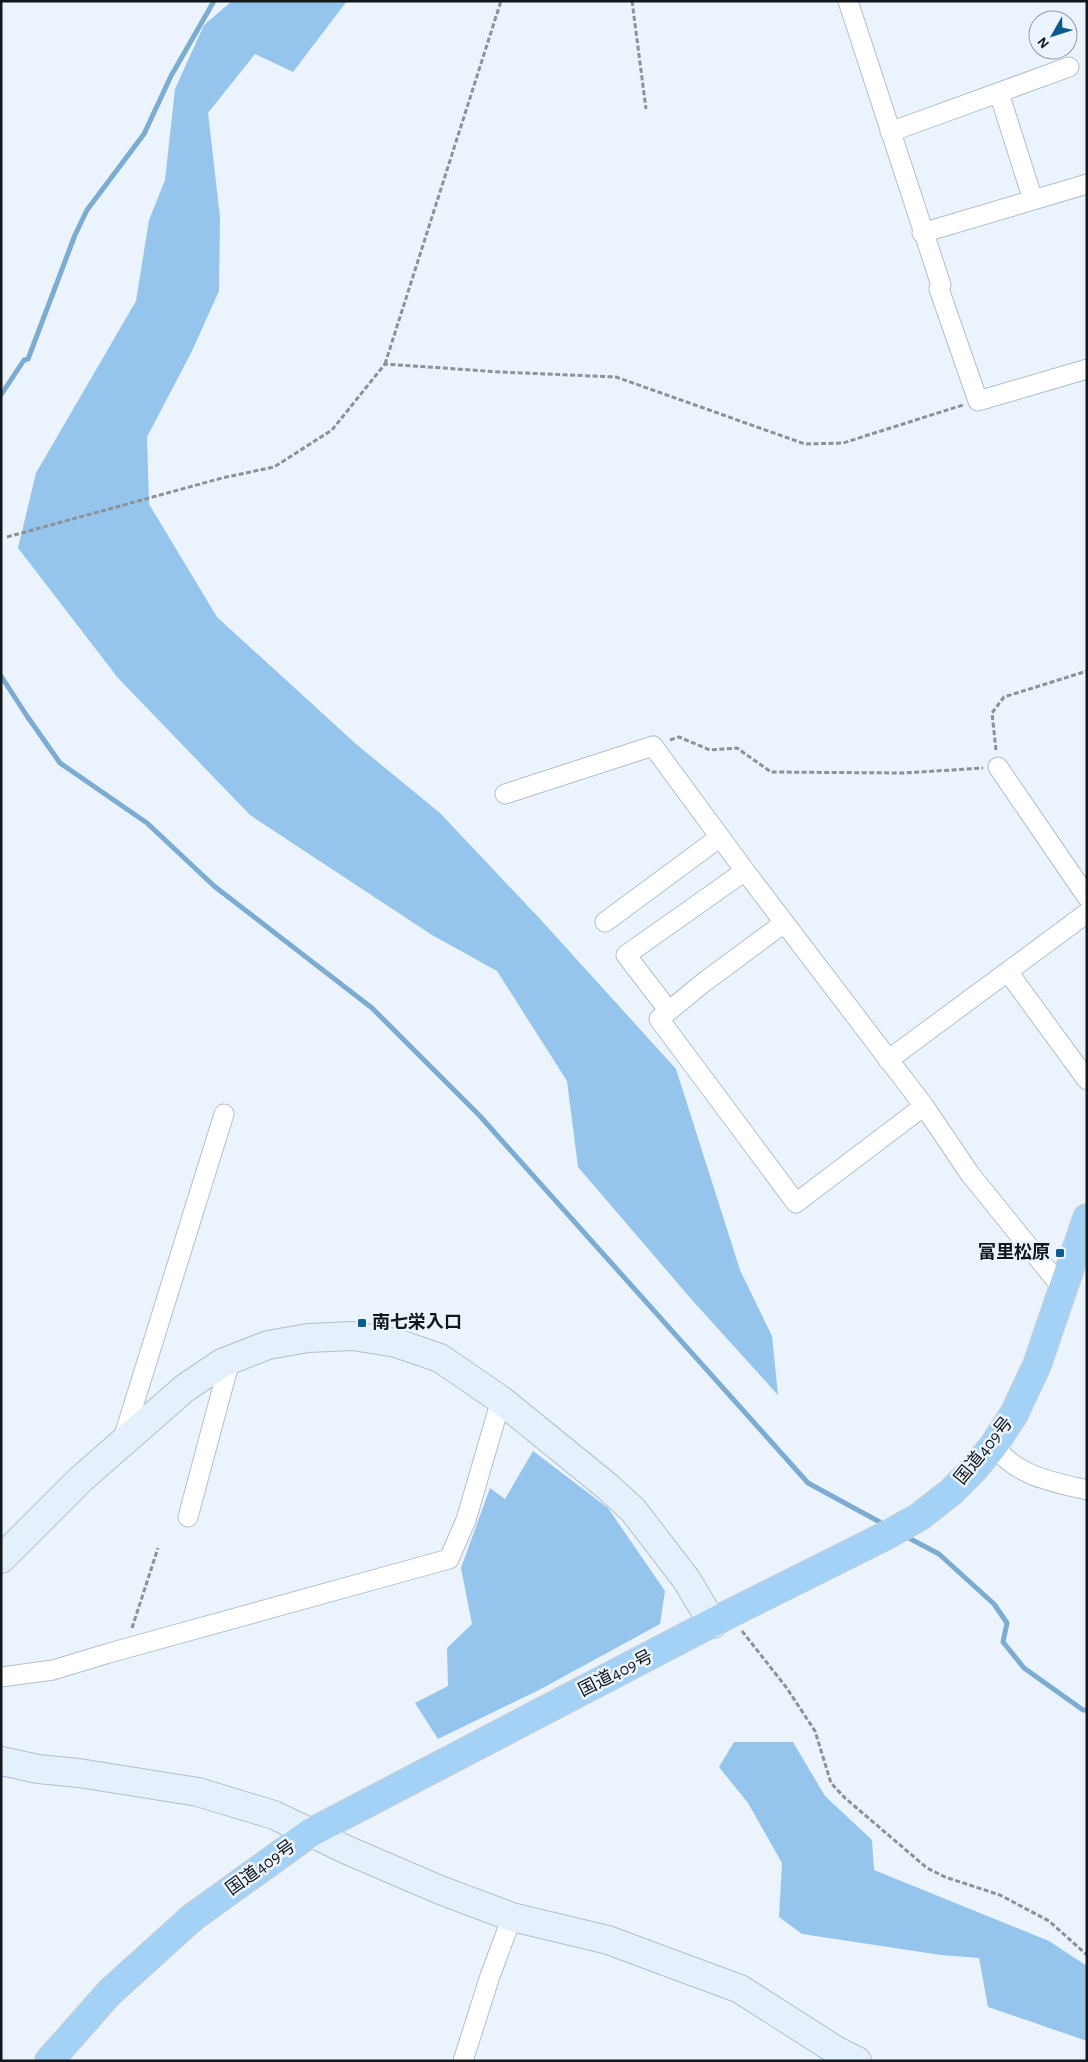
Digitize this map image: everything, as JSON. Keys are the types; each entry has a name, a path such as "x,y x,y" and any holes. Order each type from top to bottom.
{"highway":[{"name":"国道409号","path":"49,2061 110,1992 193,1917 310,1833 920,1517 951,1492 974,1470 994,1445 1014,1414 1037,1365 1087,1218"}],"street":[{"path":"848,1 978,401 1087,369"},
{"path":"890,132 1069,67"},
{"path":"999,93 1033,200"},
{"path":"922,233 1087,184"},
{"path":"505,794 653,746 745,872 924,1106 970,1174 1063,1289"},
{"path":"998,766 1087,897"},
{"path":"605,922 720,838"},
{"path":"669,1011 626,955 745,872"},
{"path":"888,1060 1087,913"},
{"path":"784,923 659,1019 796,1203 924,1106"},
{"path":"1008,972 1087,1080"},
{"path":"122,1444 224,1114"},
{"path":"1,1560 82,1479 185,1388 222,1363 268,1345 308,1338 353,1336 396,1343 440,1358 500,1400 608,1487 633,1510 686,1579 721,1619"},
{"path":"188,1517 230,1360"},
{"path":"1,1677 53,1670 449,1559 466,1520 500,1400"},
{"path":"994,1445 1001,1456 1042,1480 1087,1490"},
{"path":"1,1761 38,1769 79,1773 198,1792 274,1815 310,1833 440,1890 512,1917 608,1940 740,1989 837,2051 857,2061"},
{"path":"463,2061 512,1917"}],"path":[{"path":"7,537 222,478 274,467 332,430 385,364 501,1"},
{"path":"632,1 646,109"},
{"path":"385,364 500,372 616,377 805,444 843,443 978,401"},
{"path":"653,746 679,737 710,750 737,748 771,772 904,774 998,766 992,713 1004,697 1087,671"},
{"path":"126,1649 158,1548"},
{"path":"721,1619 786,1687 815,1731 831,1783 845,1798 927,1868 945,1877 1000,1895 1050,1921 1087,1955"}],"shaded area":[{"path":"232,1 347,1 293,72 255,54 208,113 220,217 219,291 192,351 147,437 149,504 217,617 356,744 440,813 541,920 676,1069 740,1270 772,1336 778,1395 692,1300 578,1167 567,1081 497,971 432,935 250,815 118,678 18,548 36,473 136,301 149,220 165,180 175,89 204,25"},
{"path":"533,1451 608,1508 665,1591 660,1624 539,1690 438,1739 415,1703 448,1686 447,1648 472,1624 461,1568 490,1488 505,1499"},
{"path":"734,1742 793,1742 825,1796 872,1840 874,1870 1049,1941 1087,1966 1087,2041 988,2007 979,1958 941,1955 802,1934 779,1917 782,1863 748,1803 719,1767"}],"waterway":[{"path":"1,395 24,360 28,359 75,235 87,210 144,134 171,76 214,1"},
{"path":"1,676 60,763 147,823 214,886 372,1008 479,1115 808,1483 887,1526"},
{"path":"905,1536 939,1554 994,1604 1007,1623 1003,1642 1024,1668 1083,1710 1087,1710"}],"place":[{"name":"富里松原","path":"1060,1253"},
{"name":"南七栄入口","path":"362,1323"}]}
